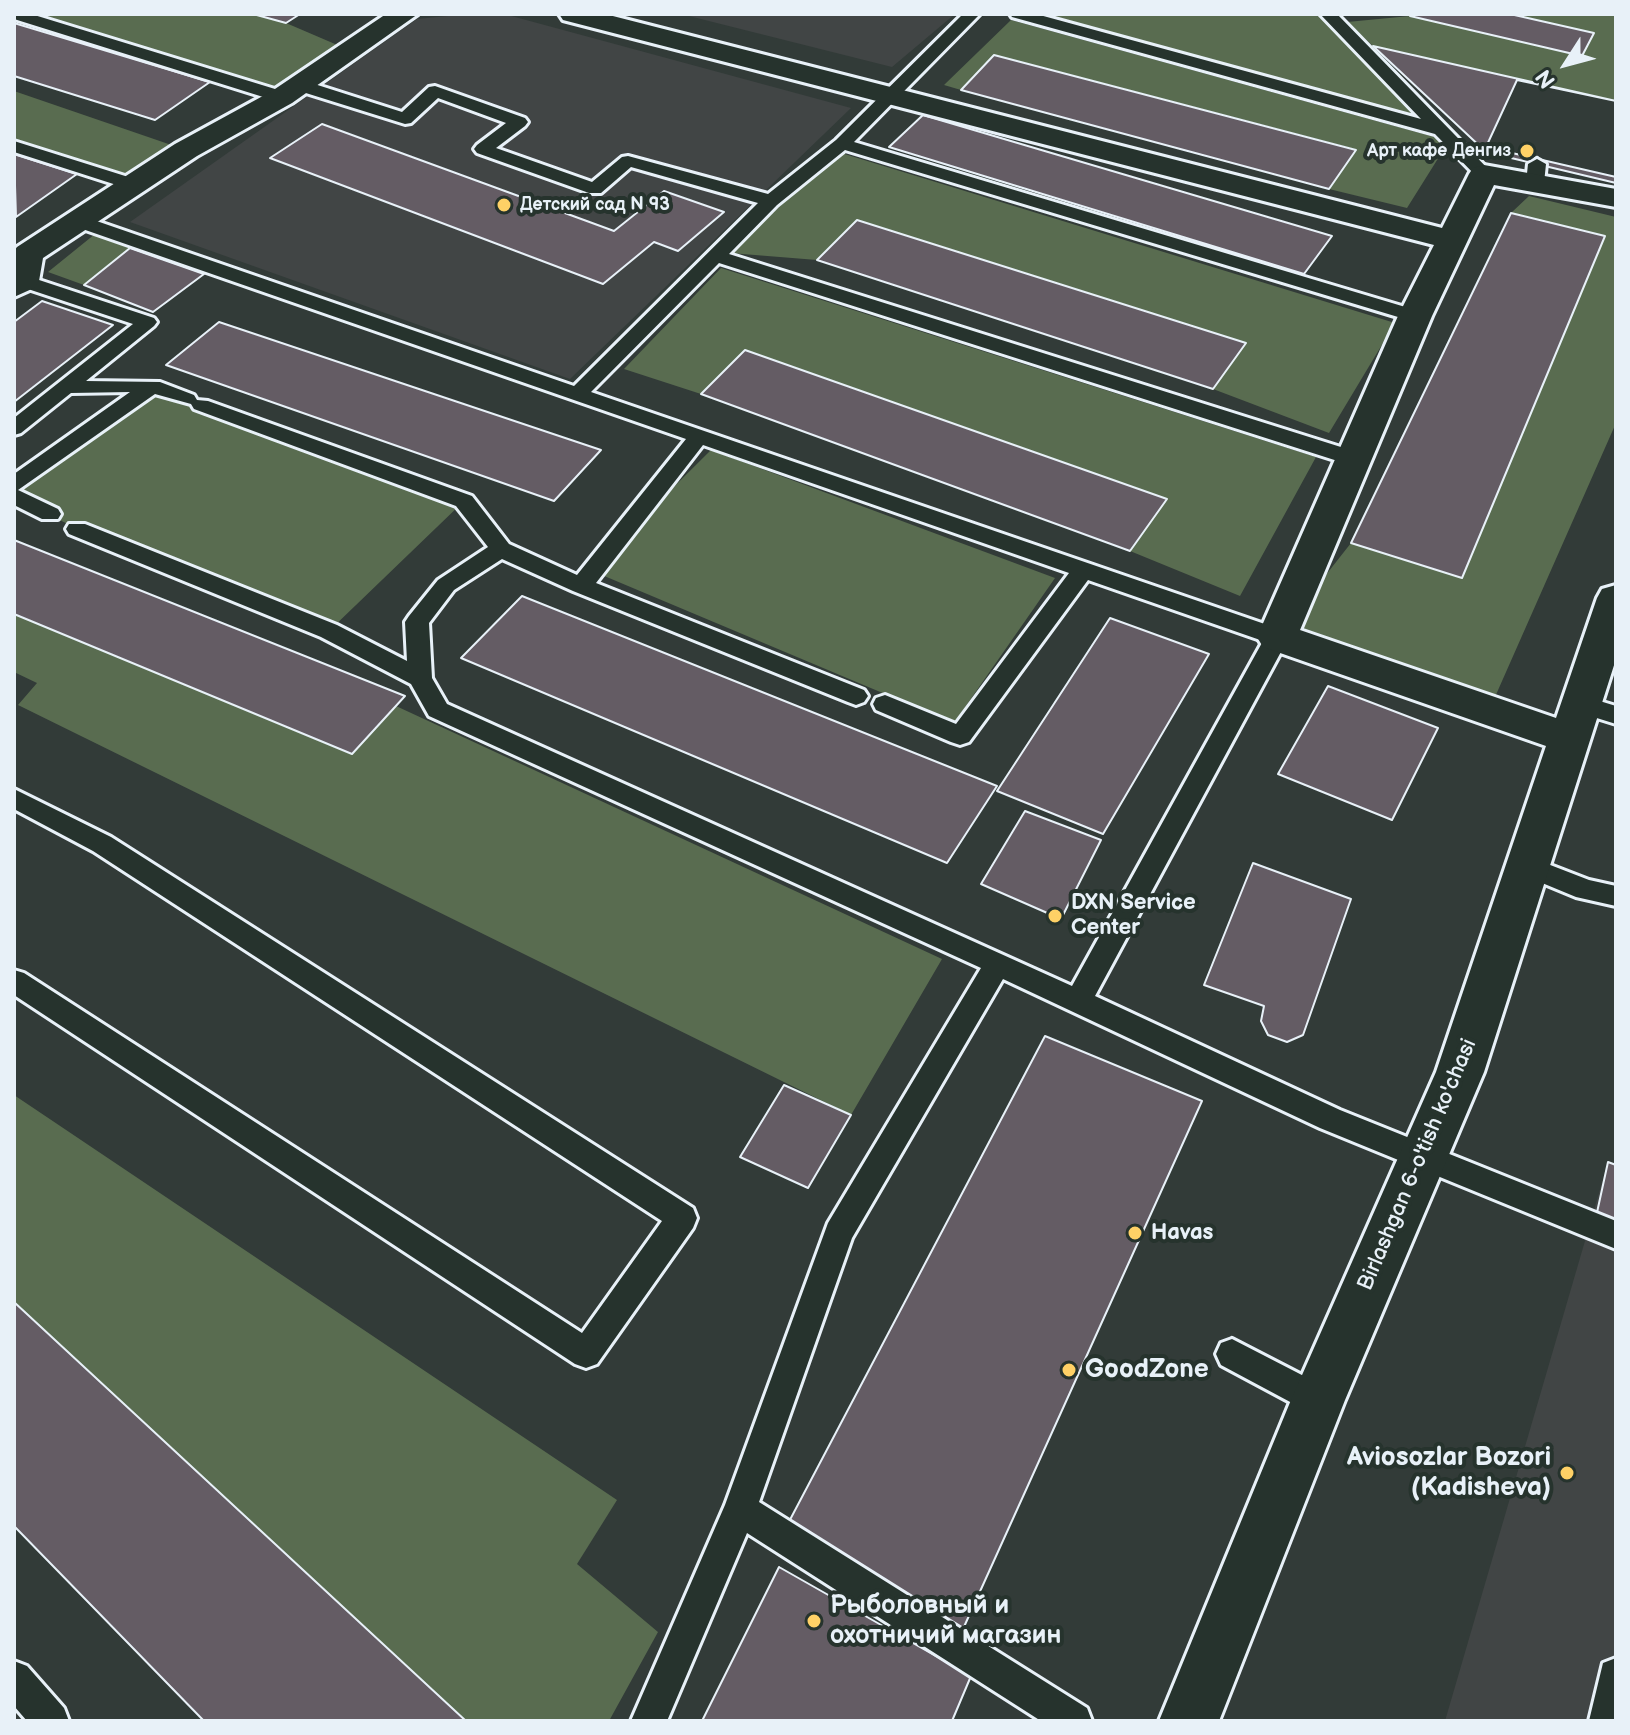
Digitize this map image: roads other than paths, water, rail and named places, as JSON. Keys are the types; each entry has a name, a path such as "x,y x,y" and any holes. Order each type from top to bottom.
{"street":[{"path":"20,270 78,221 186,150 290,91 404,14"},
{"path":"573,14 1451,240"},
{"path":"1588,719 1277,637 1415,316 1484,174 1536,174 1616,198"},
{"name":"Birlashgan 6-o'tish ko'chasi","path":"1189,1721 1318,1400 1460,1072 1527,866 1588,719 1616,598"}],"lane":[{"path":"14,14 290,91 405,119 435,91 519,122 483,149 595,189 628,161 771,201"},
{"path":"577,394 771,201 842,144 972,14"},
{"path":"1018,14 1441,130"},
{"path":"1328,14 1484,174"},
{"path":"842,144 1415,316"},
{"path":"14,146 135,185"},
{"path":"78,221 1277,637 1078,1001"},
{"path":"716,256 1355,459"},
{"path":"14,428 147,322 20,270"},
{"path":"62,387 153,386 464,501 501,549 581,586 856,696"},
{"path":"14,484 153,386"},
{"path":"581,586 699,437"},
{"path":"14,496 50,514"},
{"path":"77,529 329,631 420,678"},
{"path":"501,549 446,585 417,622 420,678 438,710 998,964 1330,1119 1616,1235"},
{"path":"885,704 960,736 1083,570"},
{"path":"14,798 102,844 682,1218 586,1353 14,981"},
{"path":"1527,866 1585,890 1616,896"},
{"path":"649,1721 740,1509 839,1233 998,964"},
{"path":"1232,1354 1318,1400"},
{"path":"740,1509 1074,1721"},
{"path":"1607,1721 1616,1676"},
{"path":"14,1679 51,1721"}],"place":[{"name":"Арт кафе Денгиз","path":"1527,151"},
{"name":"Детский сад N 93","path":"504,205"},
{"name":"DXN Service Center","path":"1055,916"},
{"name":"Havas","path":"1135,1233"},
{"name":"GoodZone","path":"1069,1370"},
{"name":"Aviosozlar Bozori (Kadisheva)","path":"1567,1473"},
{"name":"Рыболовный и охотничий магазин","path":"814,1621"}]}
